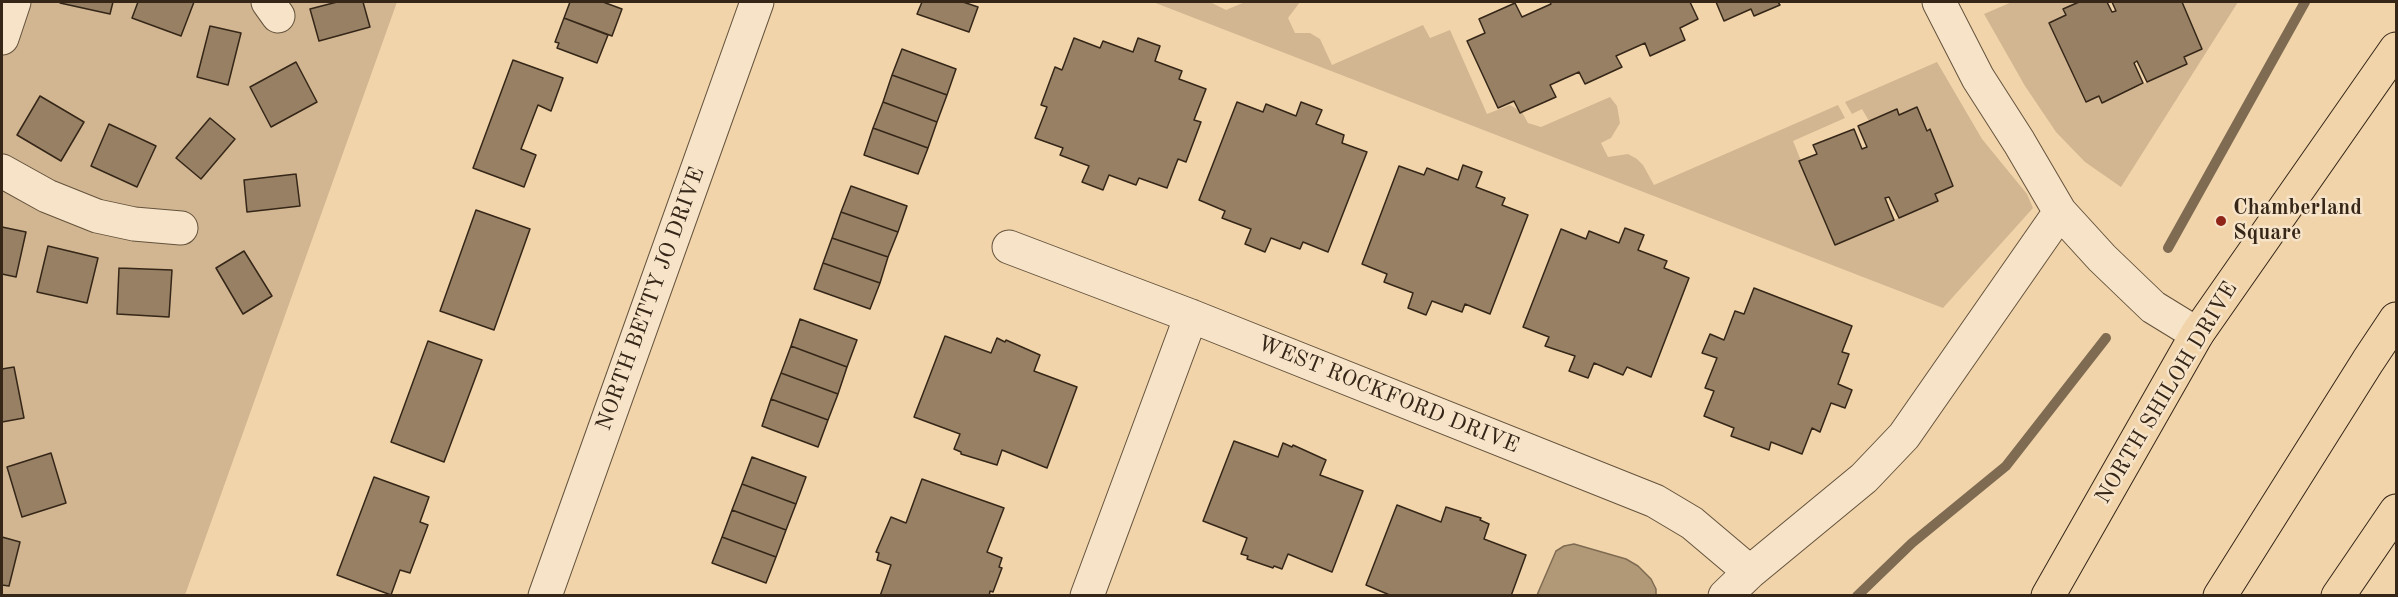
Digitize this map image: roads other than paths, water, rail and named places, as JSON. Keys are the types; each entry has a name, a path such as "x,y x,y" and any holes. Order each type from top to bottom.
{"main road":[{"name":"NORTH SHILOH DRIVE","path":"2048,596 2198,333 2397,49"},
{"path":"2220,596 2367,361 2397,320"},
{"path":"2346,583 2397,511"},
{"path":"2346,583 2397,529"}],"street":[{"path":"2,38 14,2"},
{"name":"NORTH BETTY JO DRIVE","path":"545,596 757,2"},
{"path":"1939,2 1978,78 2060,212 2102,258 2153,307 2198,333"},
{"path":"2,171 46,196 97,216 134,224 181,228"},
{"path":"1725,596 1750,572 1864,478 1904,436 2060,212"},
{"name":"WEST ROCKFORD DRIVE","path":"1009,247 1191,316 1655,501 1692,523 1750,572"},
{"path":"1087,596 1191,316"}],"waterway":[{"path":"2168,248 2305,2"},
{"path":"1857,596 1912,543 2006,466 2106,338"}],"place":[{"name":"Chamberland Square","path":"2221,221"}]}
